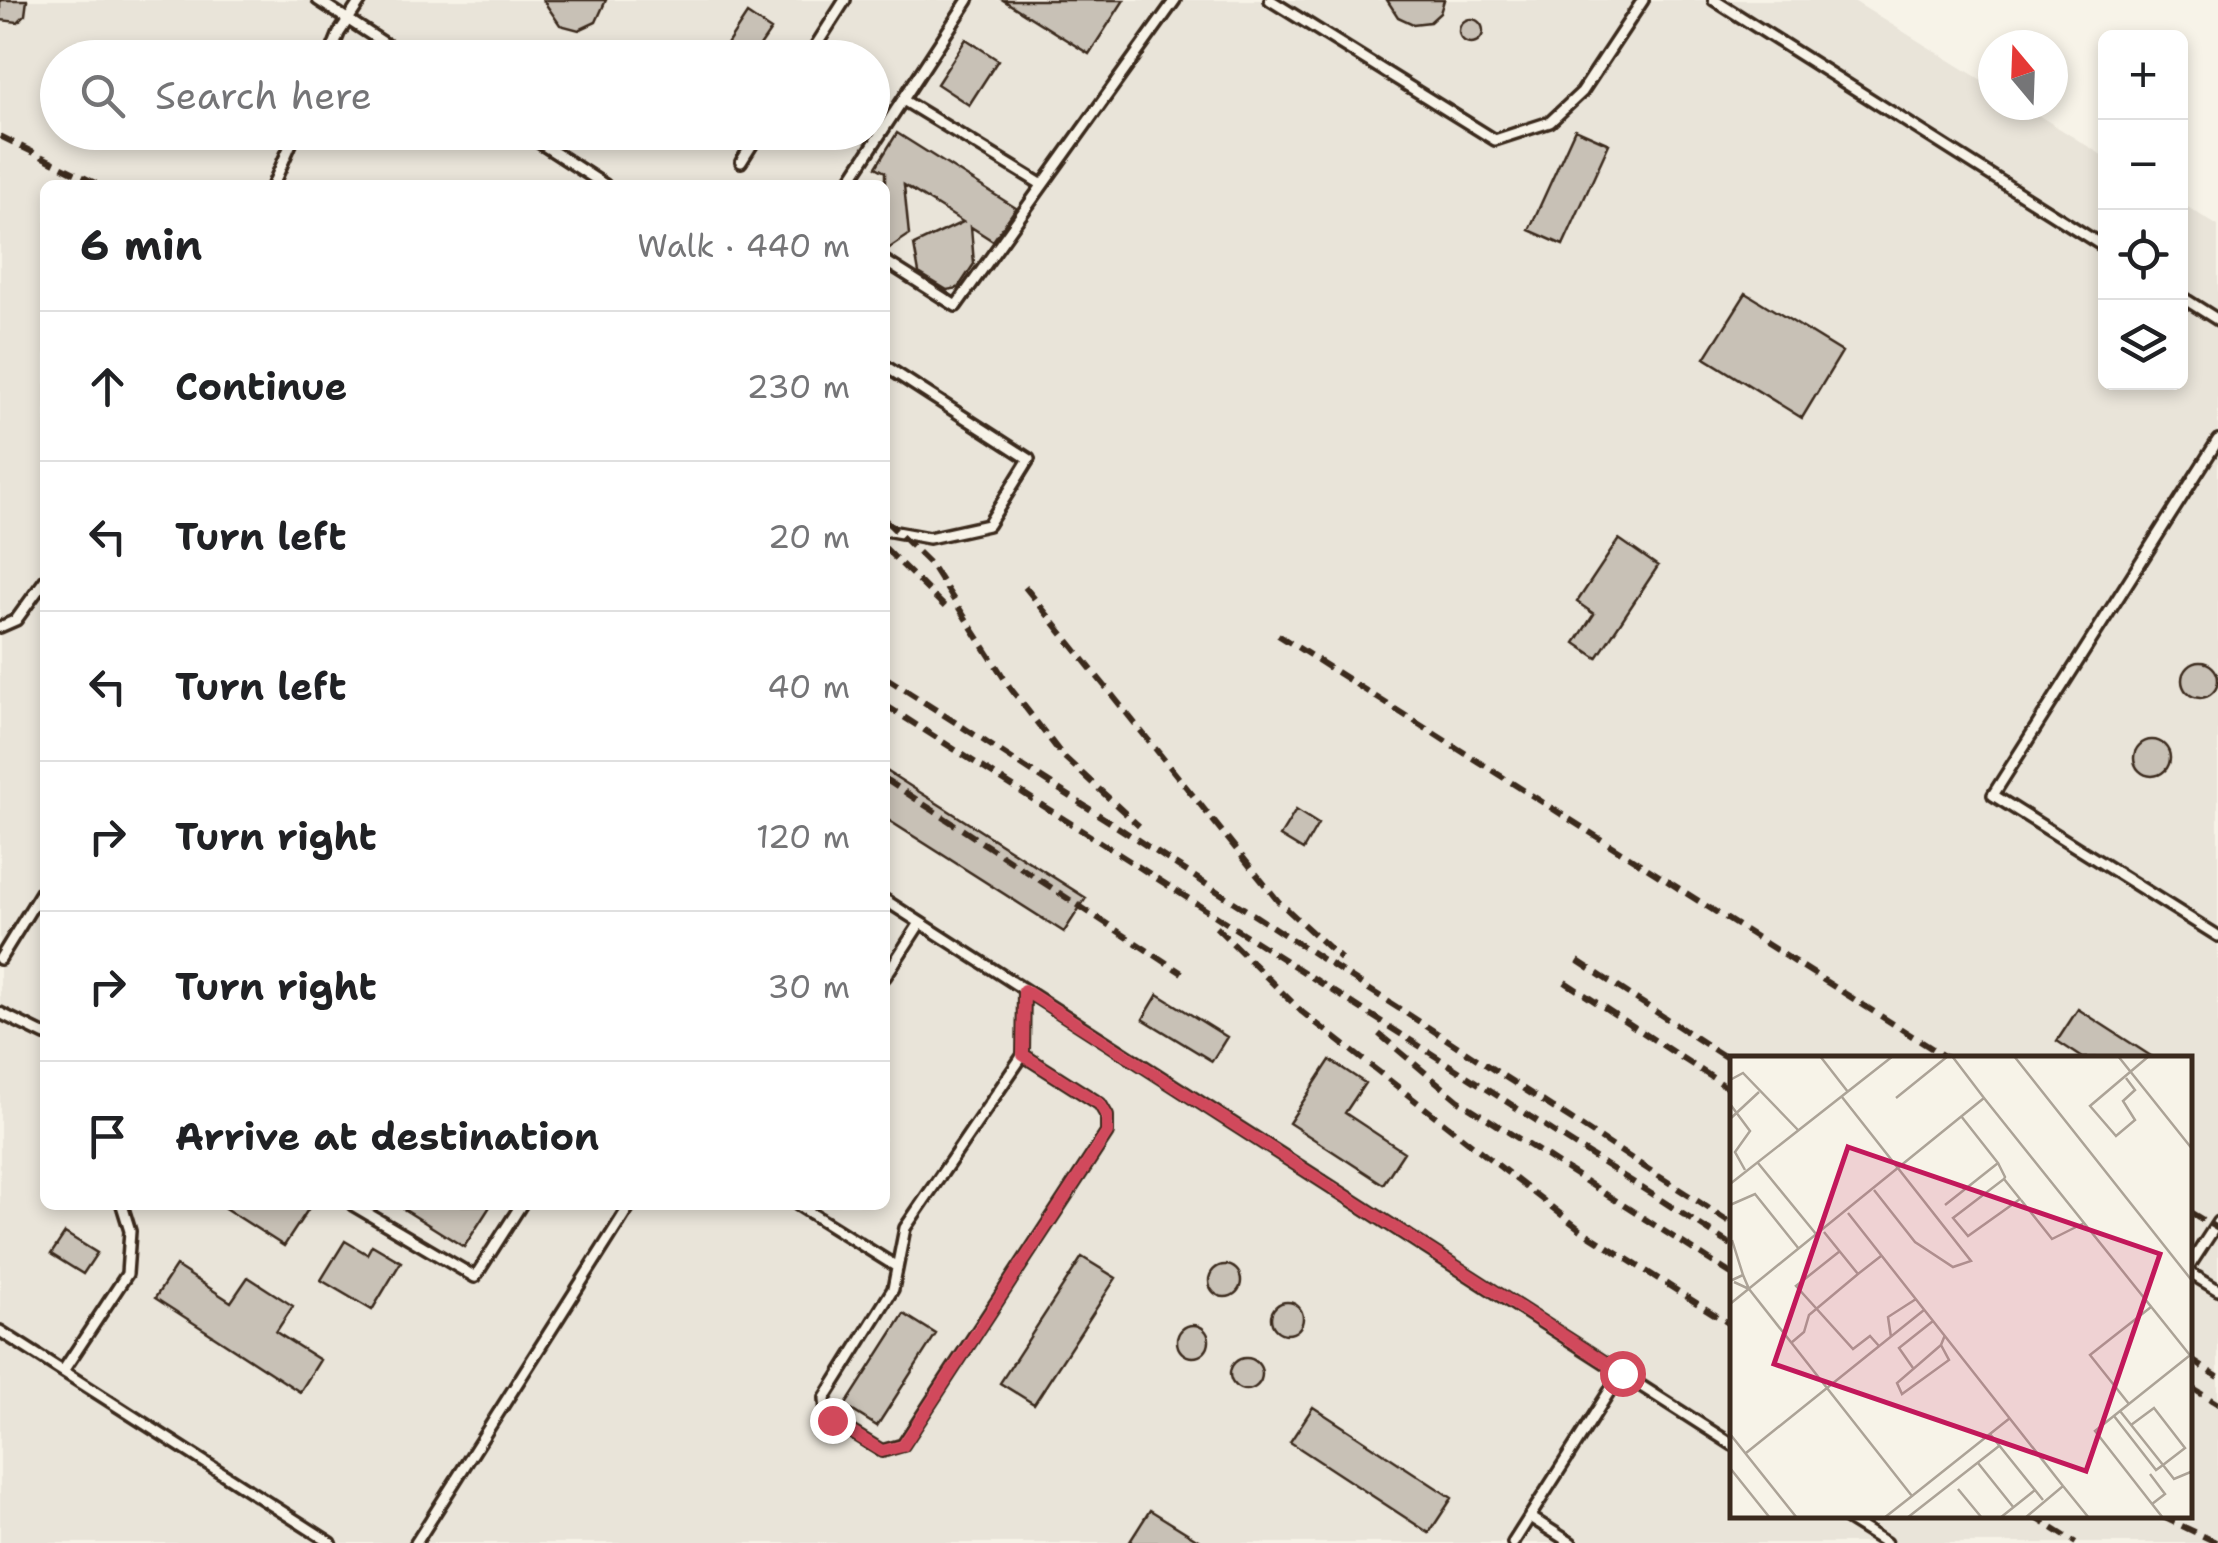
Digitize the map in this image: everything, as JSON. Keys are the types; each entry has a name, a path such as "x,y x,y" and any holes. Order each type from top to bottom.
{"lane":[{"path":"318,0 380,40"},
{"path":"338,40 361,0"},
{"path":"820,40 846,0"},
{"path":"890,119 968,0"},
{"path":"890,264 956,306 1175,0"},
{"path":"1270,0 1494,140 1550,122 1582,92 1642,0"},
{"path":"1714,0 2098,243"},
{"path":"902,100 1041,184"},
{"path":"275,180 288,150"},
{"path":"552,150 597,180"},
{"path":"741,162 749,150"},
{"path":"850,180 870,150"},
{"path":"2186,300 2218,320"},
{"path":"890,369 1029,459 988,524 929,538 890,531"},
{"path":"2218,440 1993,794 2218,936"},
{"path":"0,628 16,620 40,598"},
{"path":"0,959 40,894"},
{"path":"890,903 1730,1443"},
{"path":"890,969 920,922"},
{"path":"1023,1055 1100,1104 1107,1116 1107,1133 903,1446 882,1451 832,1420 826,1412 825,1398 893,1289 905,1228 1023,1055 1024,990"},
{"path":"0,1012 40,1032"},
{"path":"63,1371 127,1274 130,1231 124,1210"},
{"path":"361,1210 475,1277 519,1210"},
{"path":"416,1543 627,1210"},
{"path":"806,1210 898,1267"},
{"path":"2193,1264 2218,1222"},
{"path":"2193,1271 2218,1290"},
{"path":"0,1331 332,1543"},
{"path":"1514,1543 1622,1373"},
{"path":"1530,1518 1570,1543"},
{"path":"1846,1518 1886,1543"}],"shaded area":[{"path":"0,0 1852,0 1978,78 1978,120 2046,120 2098,153 2098,390 2188,390 2188,207 2218,226 2218,1543 0,1543"}],"building":[{"path":"0,0 27,0 25,15 18,22 0,20"},
{"path":"543,0 606,0 596,22 579,30 560,25"},
{"path":"1003,0 1124,0 1089,54"},
{"path":"1387,0 1444,0 1440,13 1430,22 1413,24 1398,17"},
{"path":"747,14 771,30 764,40 730,40"},
{"path":"1471,19 1483,31 1471,43 1459,31"},
{"path":"966,39 998,60 969,105 937,84"},
{"path":"1575,129 1609,144 1563,245 1529,230"},
{"path":"897,133 1016,208 993,241 971,227 974,264 958,288 947,290 919,273 914,245 963,222 904,185 909,235 890,248 890,180 885,180 885,172 876,167"},
{"path":"1746,293 1842,352 1802,418 1705,358"},
{"path":"1619,539 1658,566 1597,658 1575,643 1594,614 1577,602"},
{"path":"2200,662 2213,667 2218,680 2213,693 2200,698 2187,693 2182,680 2187,667"},
{"path":"2152,740 2165,745 2170,758 2165,771 2152,776 2139,771 2134,758 2139,745"},
{"path":"890,773 1086,898 1064,932 890,821"},
{"path":"1296,810 1318,824 1303,850 1280,836"},
{"path":"1158,994 1227,1037 1212,1061 1143,1019"},
{"path":"2078,1009 2151,1056 2080,1056 2057,1041"},
{"path":"1330,1060 1365,1083 1345,1113 1404,1152 1383,1184 1289,1123"},
{"path":"228,1210 308,1210 284,1246"},
{"path":"405,1210 488,1210 464,1247"},
{"path":"65,1233 97,1253 83,1274 51,1254"},
{"path":"345,1241 367,1254 372,1245 401,1262 372,1310 321,1280"},
{"path":"1082,1257 1116,1278 1034,1404 1000,1383"},
{"path":"1225,1265 1236,1270 1241,1281 1236,1292 1225,1297 1214,1292 1209,1281 1214,1270"},
{"path":"176,1266 231,1302 248,1277 293,1306 276,1332 320,1360 300,1392 155,1298"},
{"path":"1287,1302 1298,1307 1303,1318 1298,1329 1287,1334 1276,1329 1271,1318 1276,1307"},
{"path":"904,1314 936,1334 877,1426 845,1406"},
{"path":"1193,1325 1204,1330 1209,1341 1204,1352 1193,1357 1182,1352 1177,1341 1182,1330"},
{"path":"1246,1358 1257,1363 1262,1374 1257,1385 1246,1390 1235,1385 1230,1374 1235,1363"},
{"path":"1313,1407 1452,1498 1429,1533 1290,1442"},
{"path":"1150,1510 1203,1543 1129,1543"}],"railway":[{"path":"0,136 89,180"},
{"path":"890,525 932,566 1011,689 1062,755 1139,826"},
{"path":"890,553 945,607"},
{"path":"1025,587 1278,901 1341,959"},
{"path":"1278,635 1944,1056"},
{"path":"890,680 1730,1222"},
{"path":"890,708 1730,1244"},
{"path":"890,782 1182,973"},
{"path":"1216,927 1302,1012 1581,1230 1730,1324"},
{"path":"1578,961 1730,1060"},
{"path":"1565,982 1730,1089"},
{"path":"1379,1034 1458,1100 1730,1273"},
{"path":"2193,1214 2218,1229"},
{"path":"2193,1361 2218,1377"},
{"path":"2193,1389 2218,1404"},
{"path":"2036,1518 2076,1543"},
{"path":"2165,1518 2218,1543"}],"route":[{"path":"832,1420 882,1451 903,1446 1107,1133 1107,1116 1100,1104 1023,1055 1024,990 1622,1373"}]}
